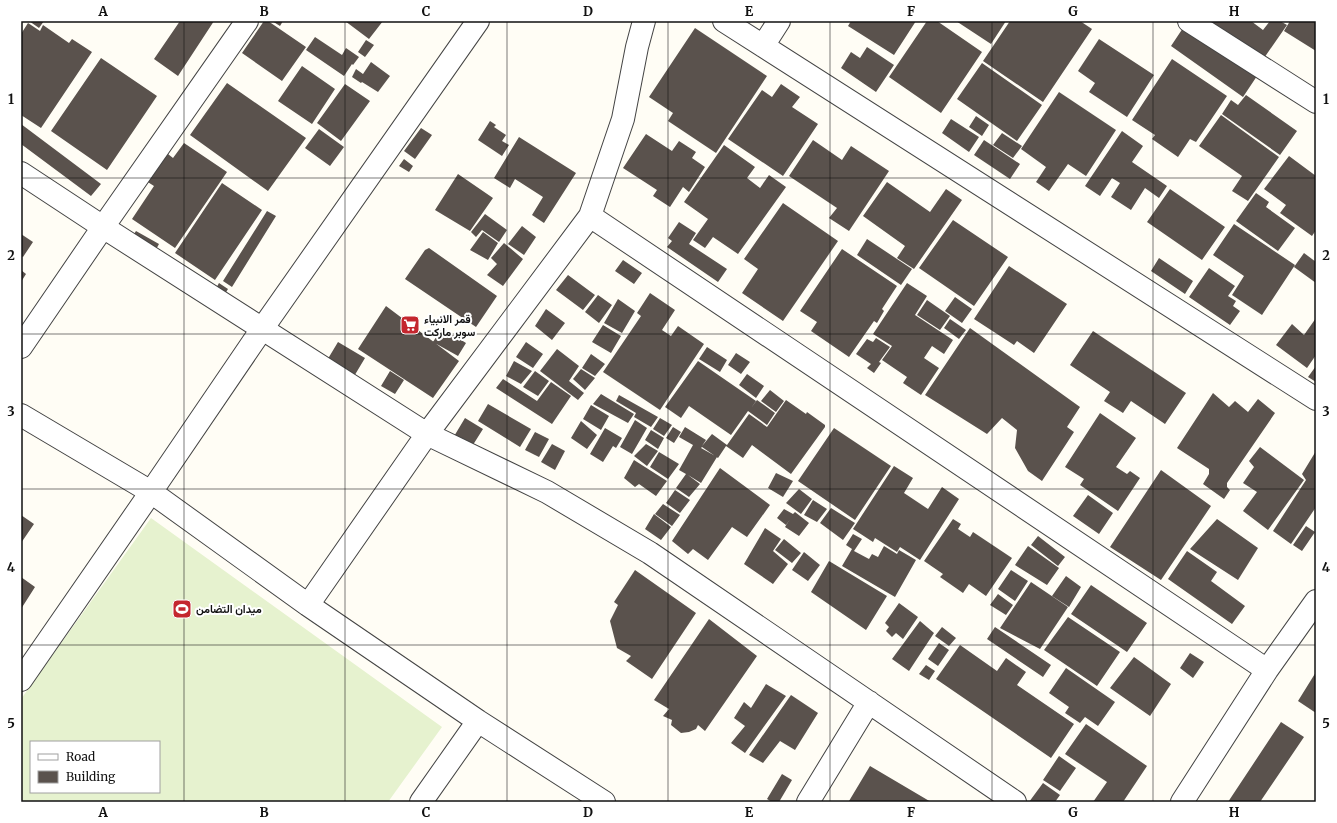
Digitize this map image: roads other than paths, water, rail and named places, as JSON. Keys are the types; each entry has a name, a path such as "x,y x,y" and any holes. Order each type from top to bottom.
{"street":[{"path":"21,347 247,21"},
{"path":"21,680 152,492 262,329 478,21"},
{"path":"308,605 427,434 590,216 623,119 637,47 644,21"},
{"path":"724,21 1316,399"},
{"path":"763,46 779,21"},
{"path":"1189,21 1316,102"},
{"path":"21,174 427,434 546,492 650,553 1016,802"},
{"path":"590,216 1267,670"},
{"path":"21,415 152,492 308,605 478,721 604,802"},
{"path":"1187,800 1267,670 1316,601"},
{"path":"808,802 870,702"},
{"path":"421,802 478,721"}],"place":[{"name":"قمر الانبياء سوبر ماركت","path":"410,325"},
{"name":"ميدان التضامن","path":"182,609"}]}
